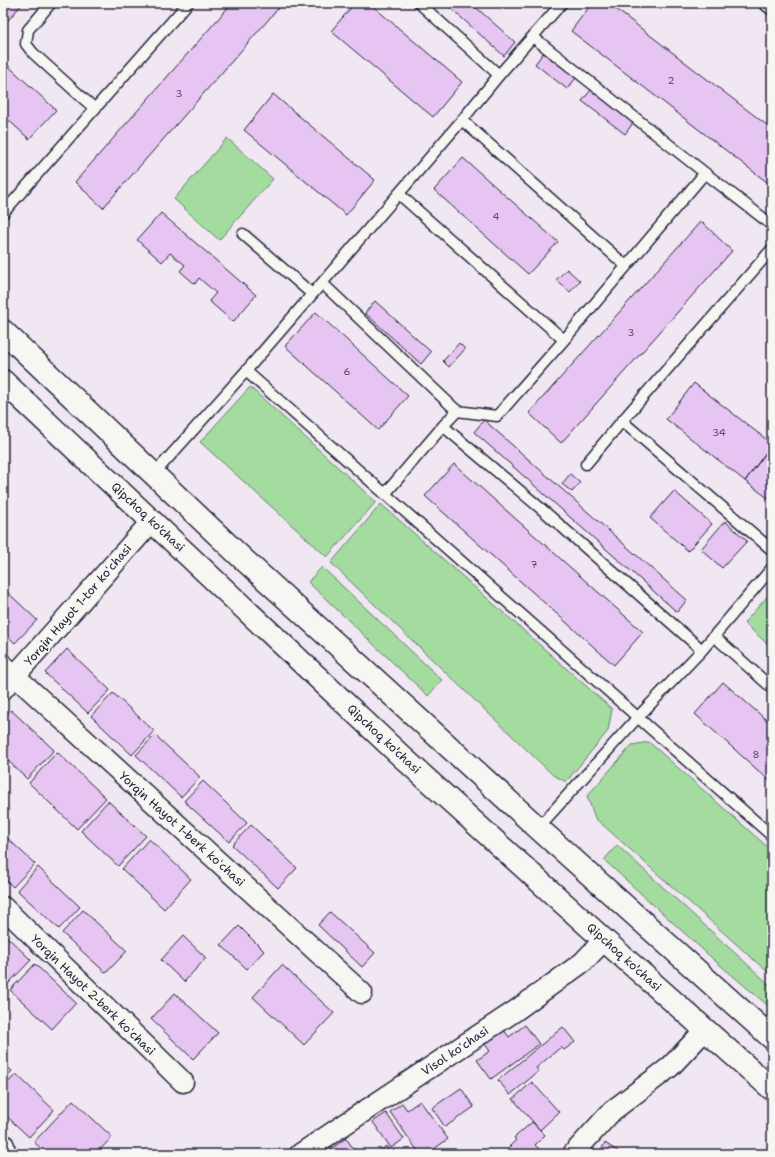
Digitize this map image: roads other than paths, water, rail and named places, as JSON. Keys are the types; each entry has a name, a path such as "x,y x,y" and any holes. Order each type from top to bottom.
{"main road":[{"path":"3,331 242,558 538,828 772,1038"},
{"name":"Qipchoq ko'chasi","path":"3,381 400,755 772,1090"},
{"path":"217,582 228,582 236,578 241,570 242,558"}],"street":[{"name":"Yorqin Hayot 1-tor koʻchasi","path":"7,677 152,521"},
{"name":"Yorqin Hayot 1-berk koʻchasi","path":"7,677 362,992"},
{"name":"Yorqin Hayot 2-berk koʻchasi","path":"3,907 183,1082"},
{"name":"Visol koʻchasi","path":"300,1154 515,1011 583,962 604,940"},
{"path":"573,1154 612,1111 670,1067 705,1030"}],"lane":[{"path":"51,3 28,30 26,44 33,53 95,109"},
{"path":"3,213 188,3"},
{"path":"419,3 499,75"},
{"path":"763,3 772,10"},
{"path":"154,474 399,194 533,37 558,5"},
{"path":"533,37 705,174 772,225"},
{"path":"462,120 626,266"},
{"path":"322,283 457,411 497,416 564,340 705,174"},
{"path":"399,194 564,340"},
{"path":"243,234 312,294"},
{"path":"586,464 772,249"},
{"path":"246,370 772,836"},
{"path":"385,494 457,411"},
{"path":"622,421 772,550"},
{"path":"443,426 545,512 702,650"},
{"path":"538,828 638,717 702,650 772,568"},
{"path":"714,636 772,688"}]}
